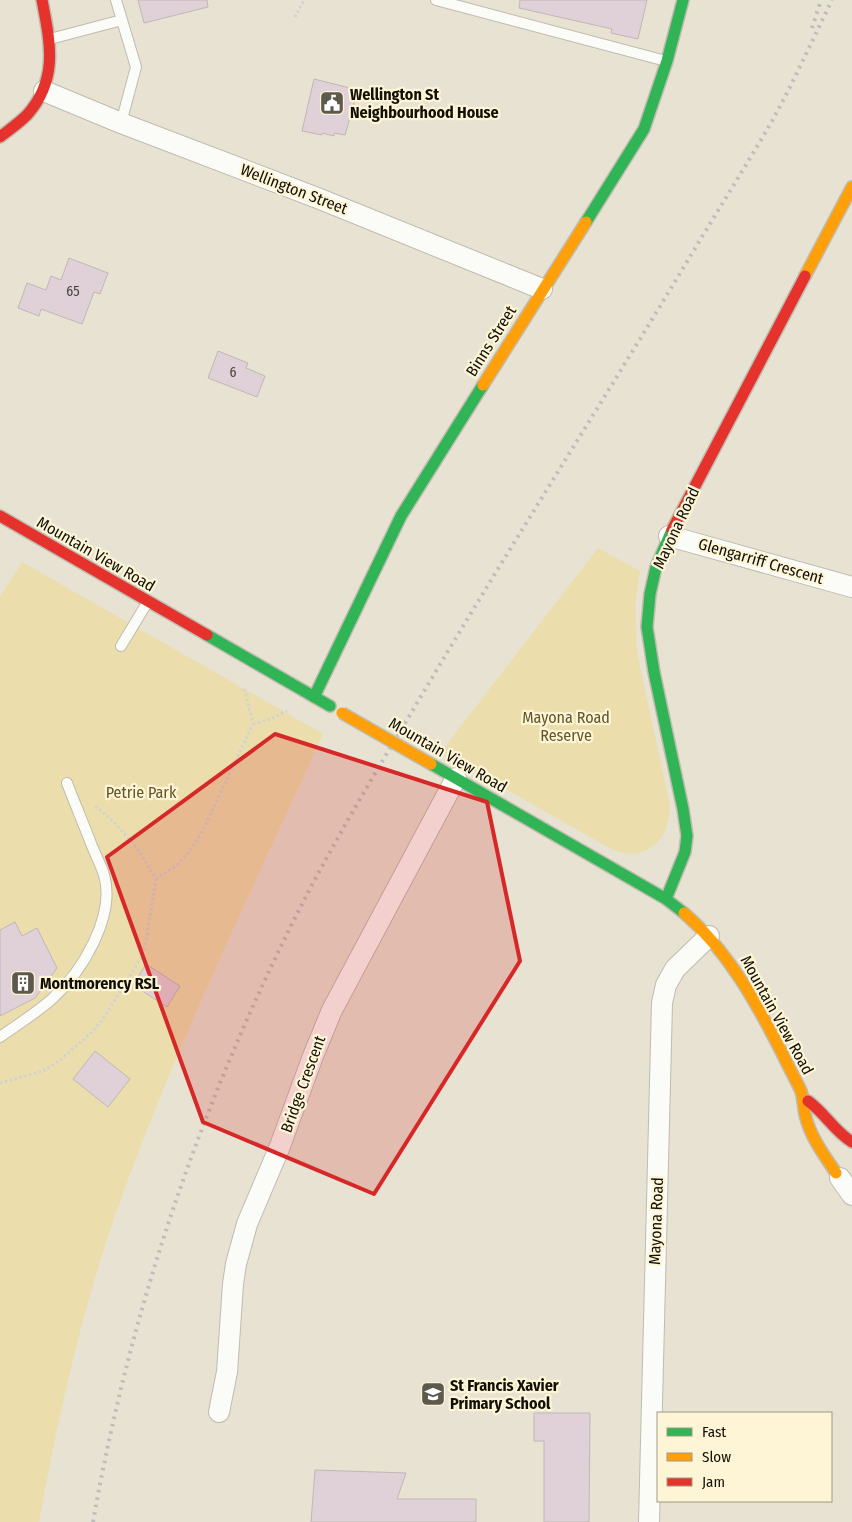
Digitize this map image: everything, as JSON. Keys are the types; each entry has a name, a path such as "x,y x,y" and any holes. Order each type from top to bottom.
{"street":[{"path":"0,137 28,114 44,91 51,68 50,39 42,0"},
{"name":"Binns Street","path":"314,697 401,516 644,129 667,61 683,0"},
{"name":"Wellington Street","path":"44,91 320,199 542,289"},
{"name":"Mayona Road","path":"666,900 685,852 686,836 683,809 654,672 647,627 650,594 656,567 669,536 852,187"},
{"name":"Mountain View Road","path":"2,522 148,602 456,778 666,900 693,921 724,954 750,992 804,1099 805,1116 843,1178"},
{"name":"Glengarriff Crescent","path":"669,536 852,587"},
{"name":"Bridge Crescent","path":"219,1412 227,1372 233,1284 247,1224 280,1146 332,1010 456,778"},
{"name":"Mayona Road","path":"649,1522 662,1003 666,985 675,969 709,936"},
{"name":"Mountain View Road","path":"804,1099 816,1107 834,1130 852,1142"},
{"path":"852,1142 838,1152 834,1167 843,1178 852,1195"}],"lane":[{"path":"116,0 136,67 122,123"},
{"path":"436,0 667,61"},
{"path":"50,39 122,20"},
{"path":"121,646 148,602"},
{"path":"0,1038 52,998 72,976 92,946 102,925 107,893 104,875 67,783"}],"path":[{"path":"296,17 304,0"},
{"path":"156,879 178,865 190,851 203,830 253,724 237,654"}],"highlighted area":[{"path":"275,734 487,802 520,961 374,1194 203,1122 107,857"}],"green space":[{"name":"Mayona Road Reserve","path":"598,548 640,571 635,605 637,653 669,801 669,814 667,826 656,844 648,850 638,853 613,850 441,752"},
{"name":"Petrie Park","path":"22,562 323,734 192,1023 143,1140 121,1199 95,1278 73,1359 39,1522 0,1522 0,597"}],"building":[{"path":"138,0 207,0 208,7 144,23"},
{"path":"520,0 647,0 638,39 611,33 612,29 519,8"},
{"name":"Wellington St Neighbourhood House","path":"314,79 358,90 345,135 334,133 334,136 322,133 322,135 302,131"},
{"path":"69,258 108,273 100,294 94,292 82,324 41,309 39,316 18,308 27,283 46,290 51,276 61,280"},
{"path":"218,351 248,363 246,368 265,376 257,397 208,378"},
{"name":"Montmorency RSL","path":"15,922 22,936 37,928 57,968 35,998 0,1016 0,930"},
{"path":"146,964 180,986 167,1007 133,985"},
{"path":"95,1051 130,1079 108,1107 73,1079"},
{"path":"534,1413 590,1413 589,1522 544,1522 544,1441 534,1441"},
{"path":"315,1470 406,1473 397,1499 476,1499 476,1522 311,1522"}],"railway":[{"path":"812,28 821,0"},
{"path":"93,1522 127,1363 149,1285 201,1131 231,1056 264,982 313,883 382,762 771,123 832,0"}],"traffic: fast":[{"path":"586,222 644,129 667,61 683,0"},
{"path":"314,697 401,516 483,385"},
{"path":"666,899 685,852 687,836 654,672 647,627 650,594 656,567 672,530"},
{"path":"207,635 330,706"},
{"path":"431,764 666,899 684,913"}],"traffic: slow":[{"path":"805,276 852,187"},
{"path":"483,385 586,222"},
{"path":"342,713 431,764"},
{"path":"684,913 714,944 751,996 801,1091 805,1115 811,1133 836,1173"}],"traffic: jam":[{"path":"0,137 27,115 44,88 50,60 48,31 42,0"},
{"path":"672,530 805,276"},
{"path":"0,516 207,635"},
{"path":"808,1101 840,1133 852,1142"}],"place":[{"name":"Wellington St Neighbourhood House","path":"332,103"},
{"name":"Montmorency RSL","path":"23,983"},
{"name":"St Francis Xavier Primary School","path":"433,1394"}]}
